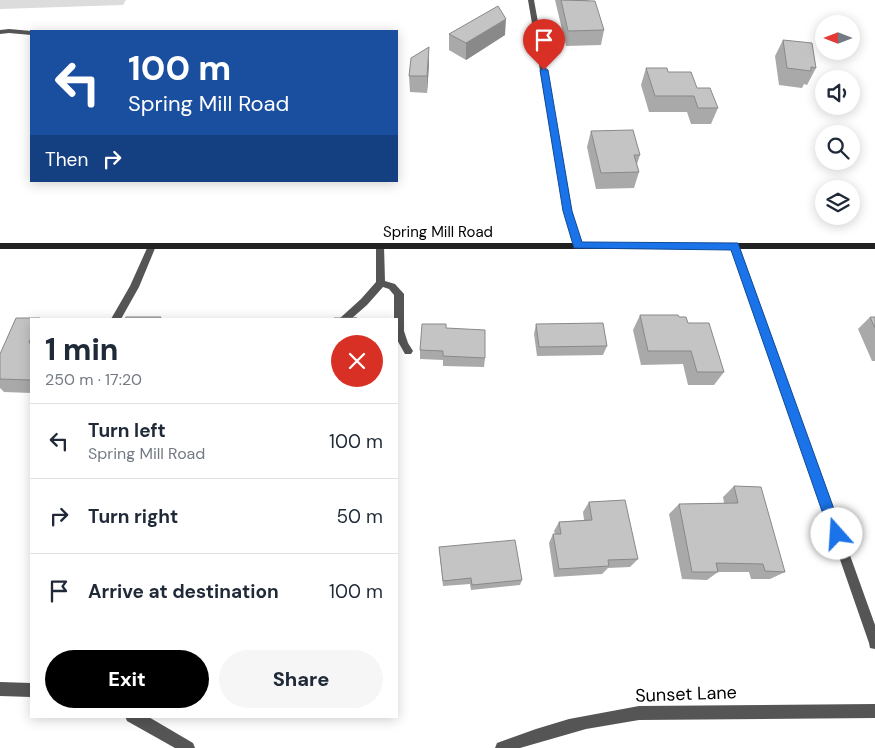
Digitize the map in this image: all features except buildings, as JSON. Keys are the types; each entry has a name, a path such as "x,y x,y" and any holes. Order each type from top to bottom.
{"street":[{"path":"531,0 568,211 578,246"},
{"path":"0,32 30,33"},
{"name":"Spring Mill Road","path":"0,246 875,246"},
{"path":"117,318 134,287 152,246"},
{"path":"345,318 364,302 381,283 380,246"},
{"path":"735,246 875,643"},
{"path":"381,283 392,286 399,294 398,320 402,342 408,350"},
{"path":"0,689 30,690"},
{"name":"Sunset Lane","path":"502,748 558,728 610,716 639,713 875,711"},
{"path":"136,718 188,748"}],"shaded area":[{"path":"0,0 126,0 123,5 0,9"}],"route":[{"path":"544,70 568,211 578,246 735,246 837,534"}]}
